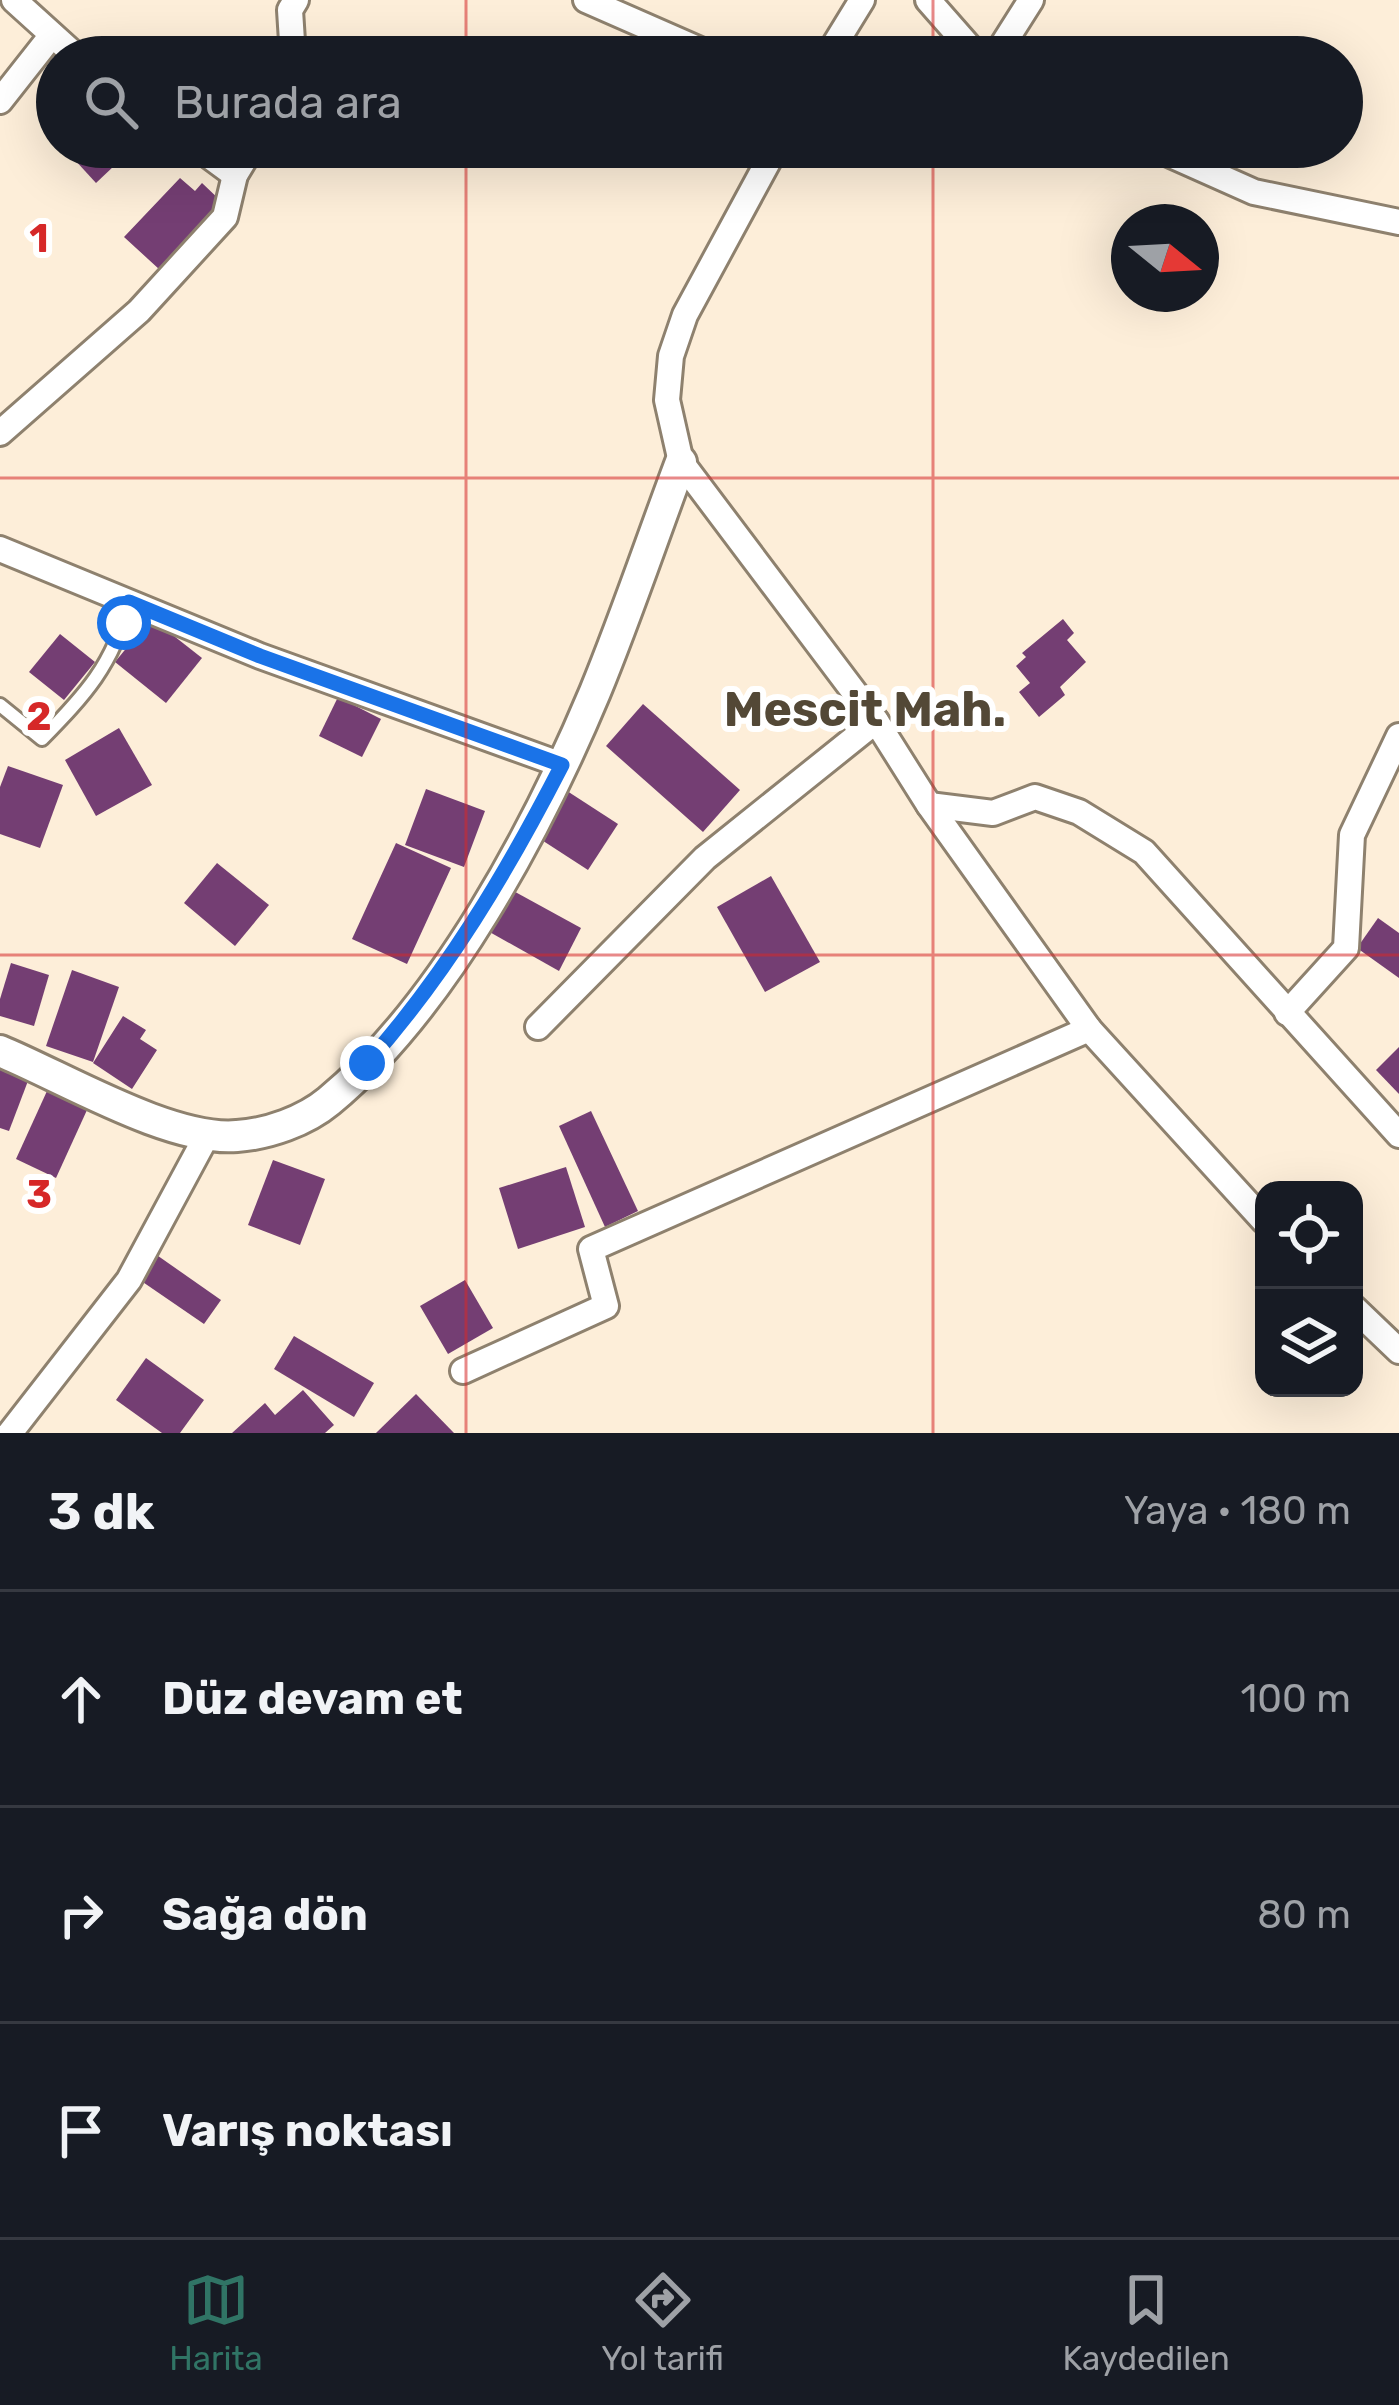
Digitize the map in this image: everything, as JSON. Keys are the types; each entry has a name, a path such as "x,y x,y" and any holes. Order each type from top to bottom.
{"street":[{"path":"14,0 52,35"},
{"path":"292,36 290,10 296,0"},
{"path":"586,0 668,36"},
{"path":"840,36 862,0"},
{"path":"928,0 960,36"},
{"path":"1008,36 1031,0"},
{"path":"0,101 36,55"},
{"path":"226,168 235,175"},
{"path":"0,433 140,311 225,217 239,168"},
{"path":"765,168 685,315 670,356 667,400 681,462 876,721 929,806 1089,1029 1255,1211"},
{"path":"1201,168 1254,192 1399,222"},
{"path":"0,1051 206,1137 239,1136 283,1126 327,1103 419,1005 517,852 596,690 681,462"},
{"path":"0,549 260,656 562,765"},
{"path":"538,1027 705,858 876,721"},
{"path":"1287,1013 1346,947 1352,835 1399,736"},
{"path":"929,806 993,814 1035,797 1079,812 1144,852 1399,1135"},
{"path":"463,1371 606,1306 591,1250 1089,1029"},
{"path":"10,1433 129,1280 206,1137"},
{"path":"1363,1317 1399,1351"}],"lane":[{"path":"0,705 42,739 94,685 116,644 129,602"}],"building":[{"path":"82,168 112,168 96,183"},
{"path":"180,178 195,191 202,183 223,203 160,270 124,237"},
{"path":"151,618 202,658 166,703 115,662"},
{"path":"1063,619 1074,633 1067,640 1086,662 1060,687 1065,695 1039,717 1019,692 1030,683 1016,666 1026,657 1022,653"},
{"path":"60,634 95,662 64,700 29,672"},
{"path":"338,697 381,719 362,757 319,736"},
{"path":"643,704 740,790 703,832 606,746"},
{"path":"119,728 152,785 96,816 65,760"},
{"path":"8,766 63,785 40,848 0,834 0,787"},
{"path":"426,789 485,811 464,867 405,845"},
{"path":"564,789 618,824 588,870 534,835"},
{"path":"396,843 451,868 407,964 352,939"},
{"path":"217,863 269,905 235,946 184,903"},
{"path":"771,876 820,962 765,992 717,907"},
{"path":"508,888 581,928 559,971 486,930"},
{"path":"1378,918 1399,933 1399,978 1357,948"},
{"path":"11,963 49,975 34,1026 0,1016"},
{"path":"72,970 119,987 93,1062 46,1046"},
{"path":"123,1016 146,1030 140,1039 157,1050 132,1089 93,1063"},
{"path":"1399,1047 1399,1094 1376,1070"},
{"path":"0,1062 31,1073 9,1131 0,1128"},
{"path":"47,1091 87,1110 56,1178 16,1159"},
{"path":"591,1111 638,1211 605,1227 559,1126"},
{"path":"273,1160 325,1179 300,1245 248,1225"},
{"path":"566,1167 585,1227 518,1249 499,1188"},
{"path":"151,1251 221,1300 204,1324 134,1276"},
{"path":"465,1280 493,1328 448,1354 420,1306"},
{"path":"294,1336 374,1383 354,1417 274,1369"},
{"path":"146,1358 204,1400 180,1433 162,1433 116,1400"},
{"path":"303,1390 334,1425 325,1433 232,1433 265,1403 275,1415"},
{"path":"416,1394 454,1433 376,1433"}],"district":[{"name":"Mescit Mah.","path":"865,709"}],"route":[{"path":"124,623 129,602 260,656 562,765 517,852 461,943 419,1005 367,1063"}]}
